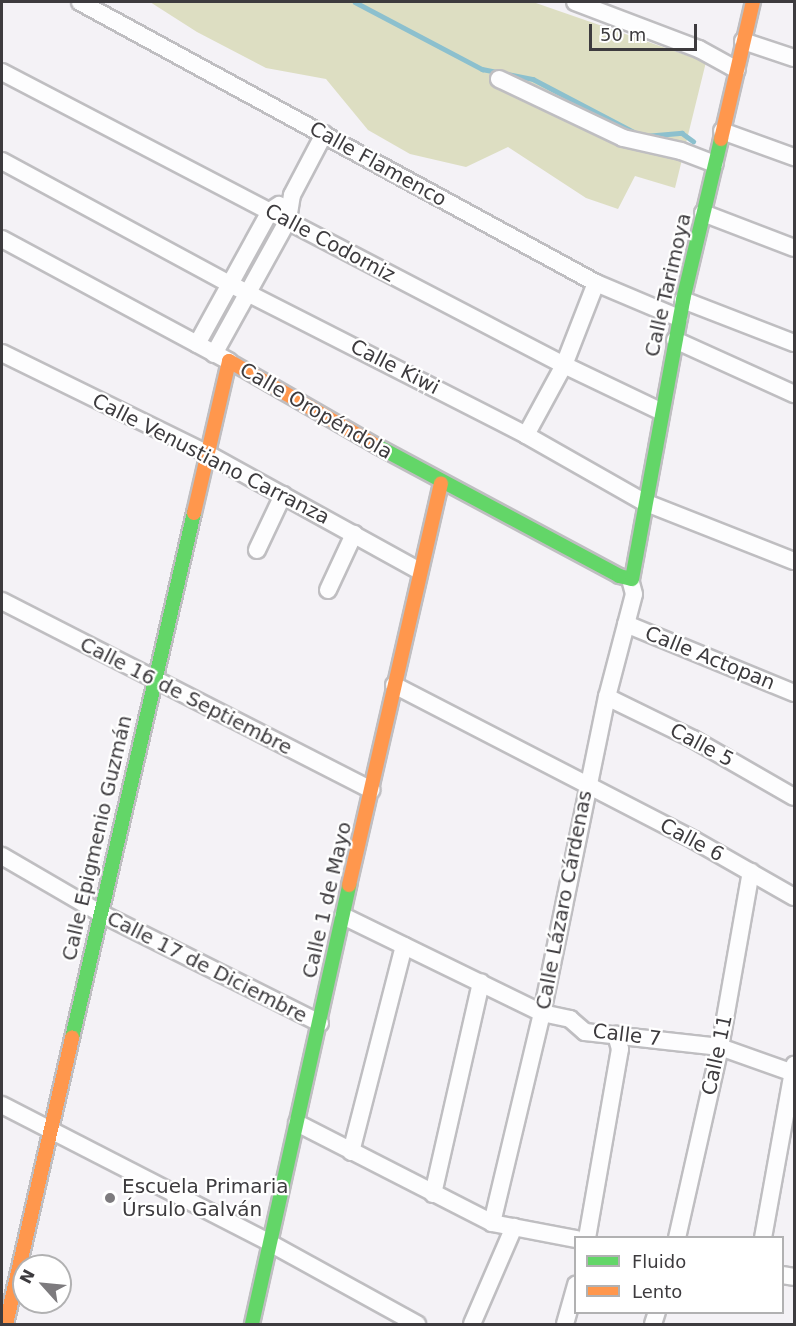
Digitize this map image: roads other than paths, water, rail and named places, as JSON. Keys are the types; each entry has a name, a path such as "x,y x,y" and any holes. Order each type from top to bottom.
{"street":[{"name":"Calle Flamenco","path":"80,2 596,283 679,318"},
{"path":"575,2 699,49 737,70"},
{"name":"Calle Tarimoya","path":"631,579 660,411 679,318 753,2"},
{"path":"744,41 795,58"},
{"name":"Calle Codorniz","path":"2,72 564,365 660,411"},
{"path":"499,79 623,138 681,151 715,164"},
{"path":"723,131 795,157"},
{"path":"221,358 249,293 288,220 292,195 324,134"},
{"name":"Calle Kiwi","path":"2,161 228,283 526,435 644,502 795,561"},
{"path":"197,344 228,283 270,211 292,195"},
{"path":"703,213 795,248"},
{"name":"Calle Oropéndola","path":"2,239 197,344 441,483 631,579"},
{"path":"526,435 564,365 596,283"},
{"path":"683,300 795,343"},
{"path":"675,340 795,394"},
{"name":"Calle Venustiano Carranza","path":"2,357 206,453 418,570"},
{"name":"Calle Epigmenio Guzmán","path":"6,1324 49,1128 206,453 221,358"},
{"name":"Calle 1 de Mayo","path":"252,1324 372,790 418,570 441,483"},
{"path":"257,550 283,495"},
{"path":"328,590 354,534"},
{"name":"Calle Lázaro Cárdenas","path":"492,1222 542,1013 547,978 607,697 634,594 631,579"},
{"name":"Calle 16 de Septiembre","path":"2,601 372,790"},
{"name":"Calle Actopan","path":"626,624 795,693"},
{"name":"Calle 6","path":"394,685 795,897"},
{"name":"Calle 5","path":"607,697 693,739 795,797"},
{"name":"Calle 17 de Diciembre","path":"2,856 100,913 320,1023"},
{"name":"Calle 11","path":"677,1236 720,1047 751,872"},
{"name":"Calle 7","path":"343,916 542,1013 570,1019 585,1032 720,1047 794,1069"},
{"path":"351,1152 404,946"},
{"path":"547,978 556,1007 570,1019"},
{"path":"433,1194 482,982"},
{"path":"587,1236 620,1049 616,1035"},
{"path":"763,1236 794,1069"},
{"path":"2,1105 270,1243 417,1324"},
{"path":"297,1123 492,1222 574,1239"},
{"path":"472,1324 513,1227"},
{"path":"566,1324 574,1293"}],"waterway":[{"path":"355,2 482,69 533,79 634,132"},
{"path":"645,136 682,133 693,141"}],"place":[{"name":"Escuela Primaria Úrsulo Galván","path":"110,1198"}]}
